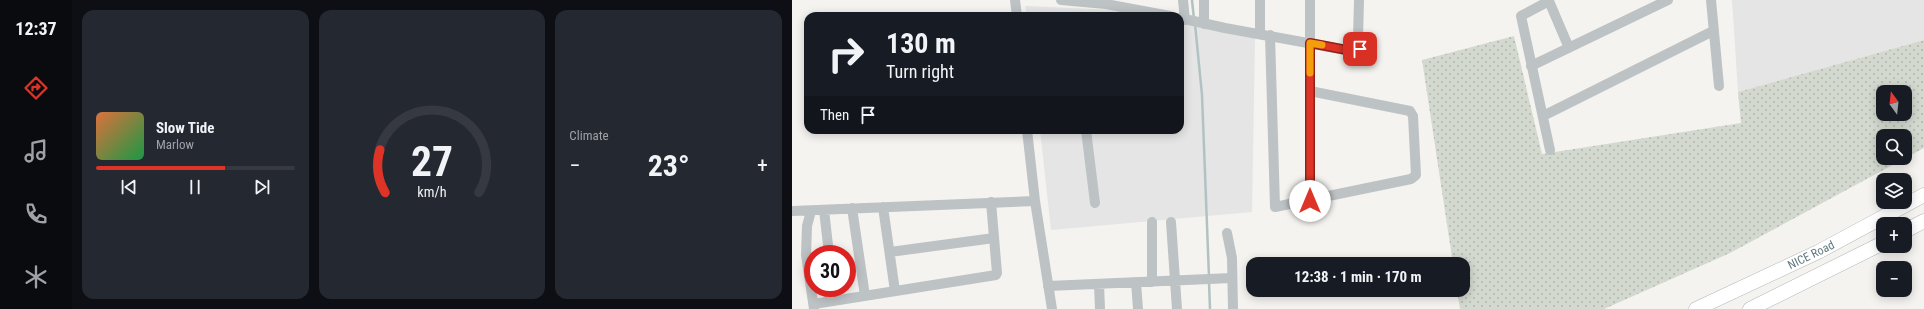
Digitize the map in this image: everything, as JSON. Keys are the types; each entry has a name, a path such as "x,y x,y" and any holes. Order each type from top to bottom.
{"highway":[{"name":"NICE Road","path":"1696,309 1818,252 1924,195"},
{"path":"1912,227 1924,221"},
{"name":"NICE Road","path":"1750,309 1876,246"}],"street":[{"path":"1015,0 1016,12"},
{"path":"1061,0 1106,2 1153,12"},
{"path":"1148,0 1149,11"},
{"path":"1183,0 1183,12"},
{"path":"1204,0 1204,24"},
{"path":"1260,0 1265,34 1275,204 1277,208 1411,179 1416,175 1413,116 1410,111 1310,91"},
{"path":"1310,0 1310,201"},
{"path":"1184,19 1357,52 1360,51 1358,38 1358,0"},
{"path":"1550,150 1520,19 1523,14 1549,0 1569,48"},
{"path":"1531,66 1668,0"},
{"path":"1711,0 1719,86"},
{"path":"1543,116 1713,31"},
{"path":"1027,134 1035,201 1052,309"},
{"path":"1086,134 1095,203"},
{"path":"793,211 1035,201"},
{"path":"811,211 807,226 806,255 814,306 834,300 996,275 991,202"},
{"path":"884,207 895,291"},
{"path":"852,208 865,296"},
{"path":"824,210 828,245"},
{"path":"1152,222 1152,282"},
{"path":"1171,222 1177,309"},
{"path":"1227,233 1232,258 1233,309"},
{"path":"890,252 994,238"},
{"path":"1048,286 1232,278"},
{"path":"1136,282 1138,309"},
{"path":"1099,284 1100,309"}],"shaded area":[{"path":"1732,0 1924,0 1924,40 1738,92"},
{"path":"1025,6 1115,10 1125,12 1026,12"},
{"path":"1184,24 1255,37 1252,212 1051,230 1040,134 1184,134"},
{"path":"1514,36 1542,154 1741,123 1738,92 1924,40 1924,148 1912,154 1912,129 1876,129 1876,165 1893,165 1730,253 1604,309 1460,309 1458,297 1470,297 1470,257 1452,257 1422,60"}],"waterway":[{"path":"1192,0 1194,19"},
{"path":"1195,24 1202,95 1209,277"},
{"path":"1209,282 1210,309"}],"slow traffic":[{"path":"1310,73 1310,43 1322,45"}],"route":[{"path":"1310,201 1310,43 1357,52 1360,51 1360,49"}]}
